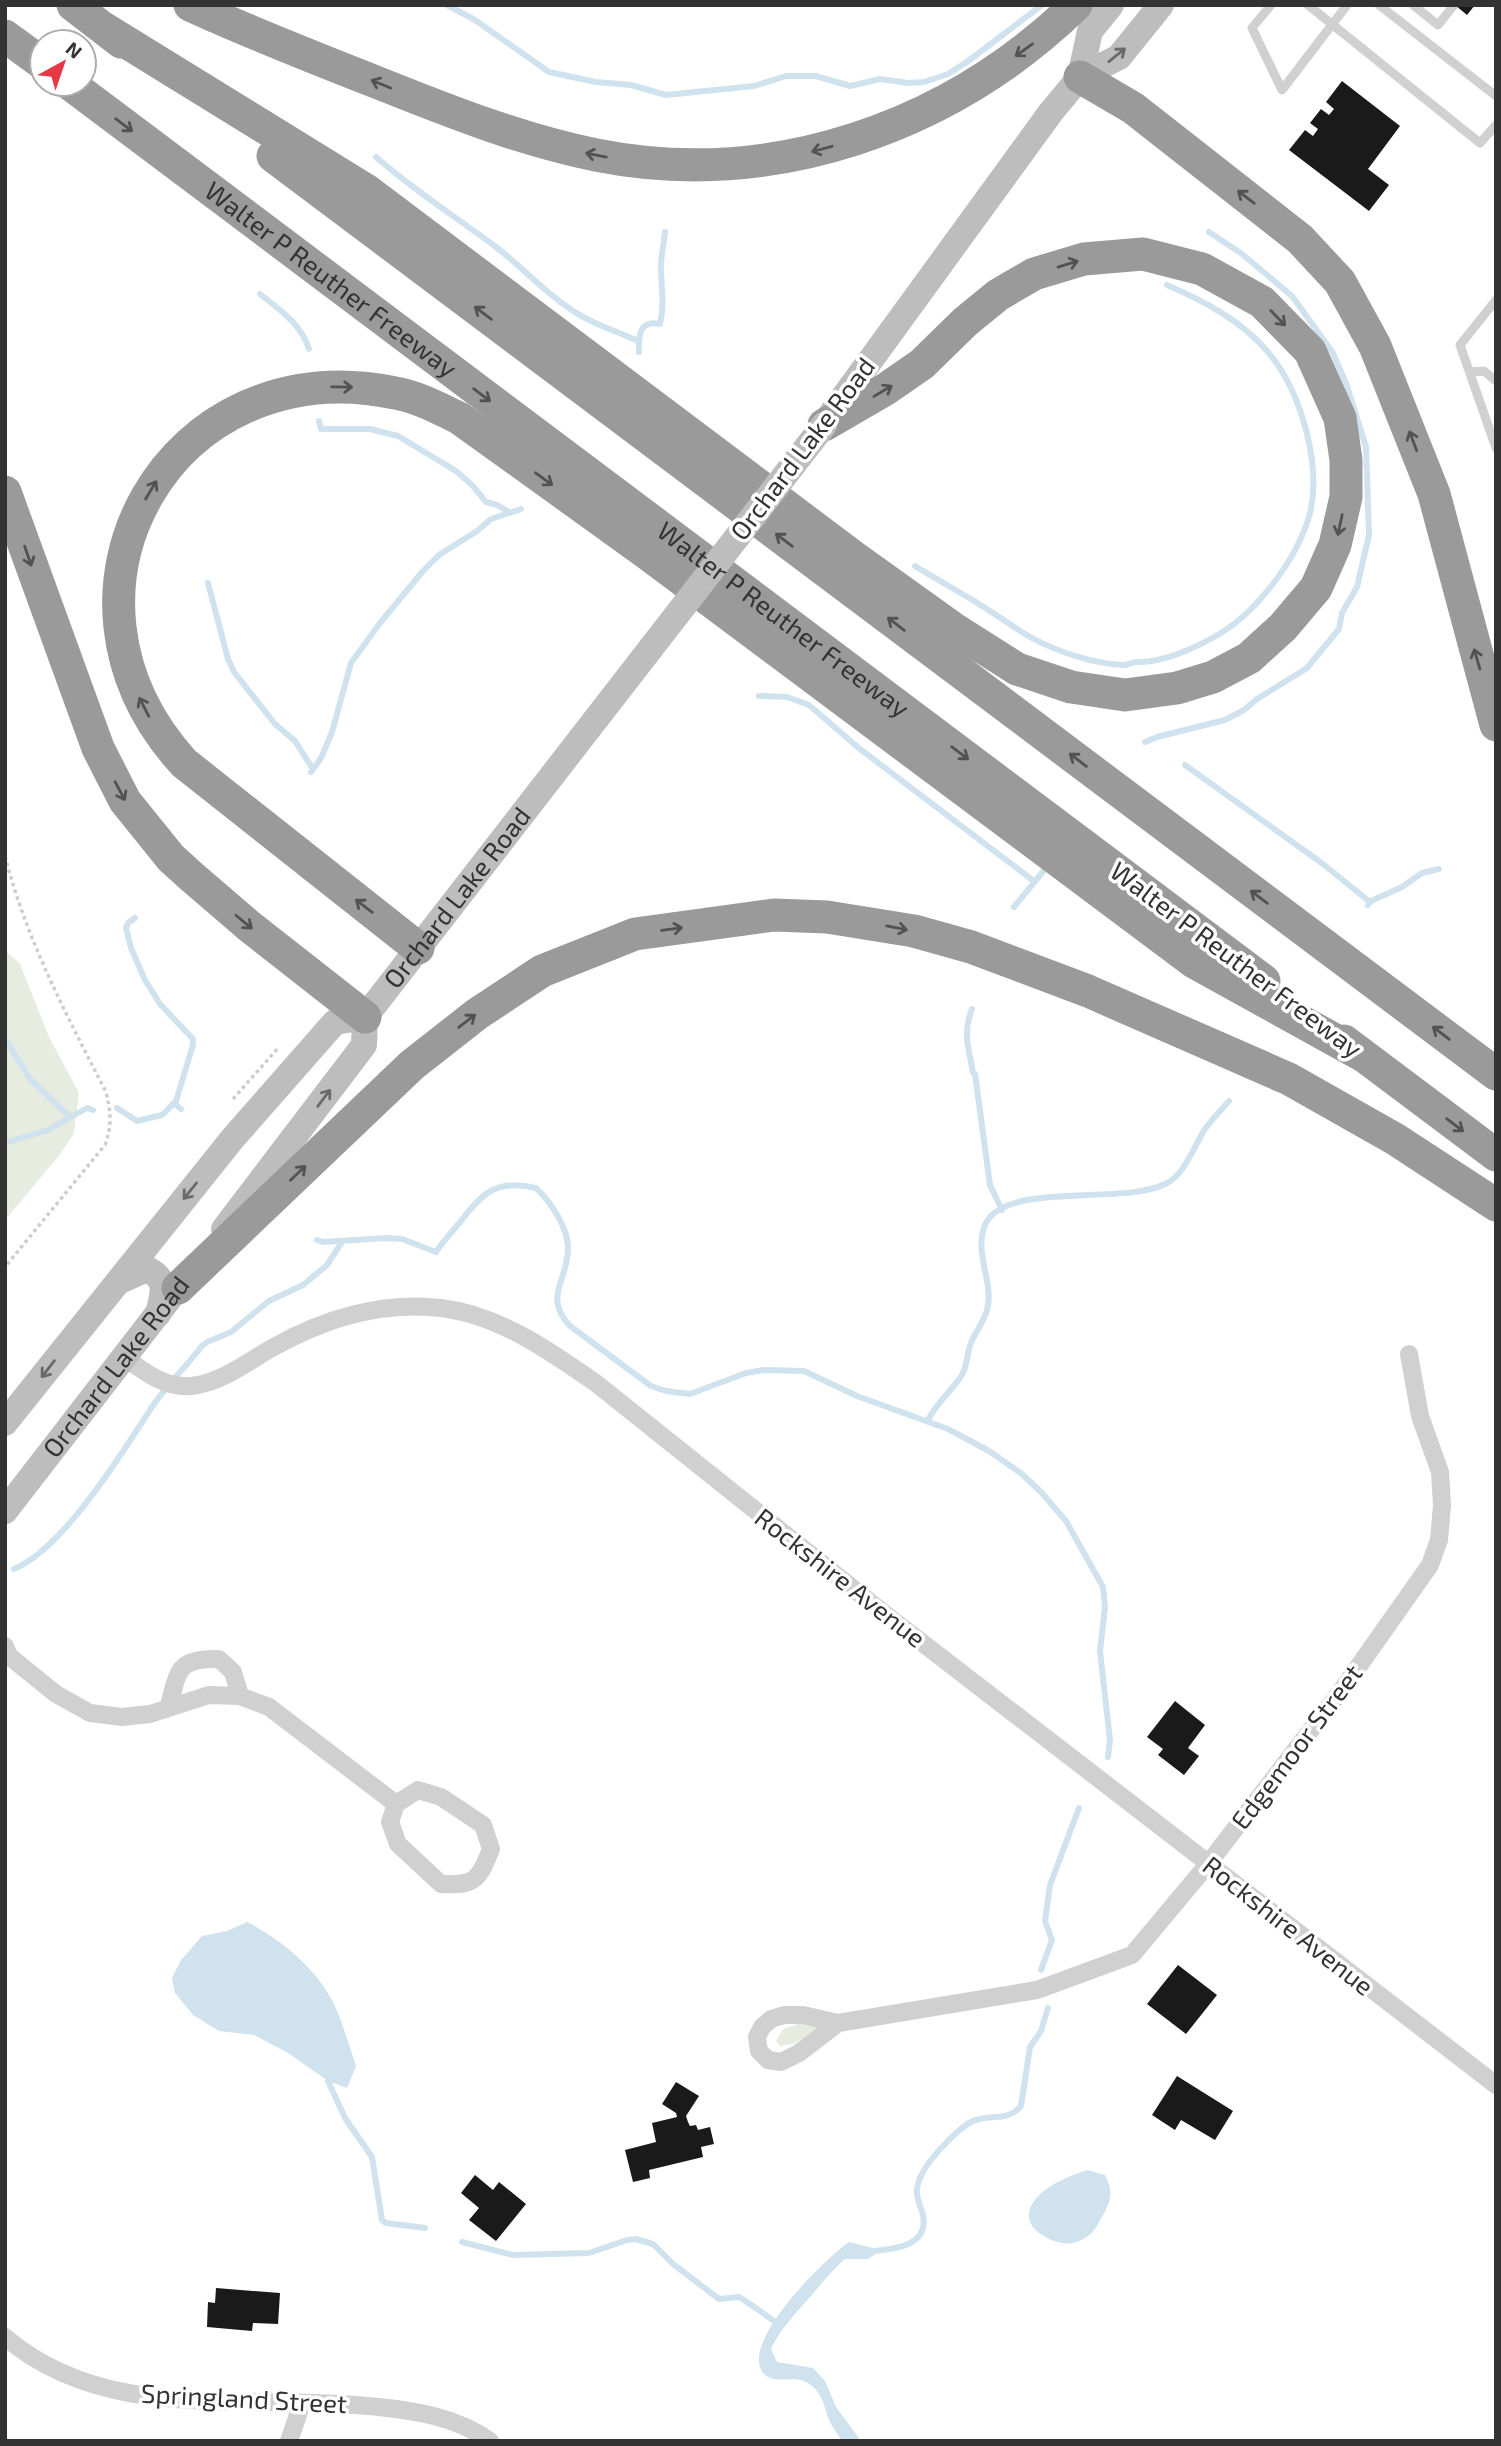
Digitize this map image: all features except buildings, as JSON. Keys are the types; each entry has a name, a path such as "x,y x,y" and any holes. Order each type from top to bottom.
{"highway":[{"path":"72,5 1496,1074"},
{"path":"190,5 423,101 550,145 598,156 645,162 736,163 818,151 879,131 930,110 971,88 1048,33 1076,5"},
{"path":"105,29 366,190 855,558 954,629 1017,669 1071,687 1125,695 1177,688 1213,677 1249,659 1283,627 1316,588 1335,545 1346,496 1346,460 1340,418 1310,351 1262,302 1202,269 1143,254 1084,259 1034,274 990,302 965,322 922,364 886,389 824,425"},
{"path":"5,36 28,53"},
{"path":"1080,77 1133,108 1290,230 1340,282 1375,346 1434,494 1496,725"},
{"name":"Walter P Reuther Freeway","path":"89,98 1496,1155"},
{"path":"418,948 184,763 170,748 145,711 125,657 119,605 123,561 136,516 153,486 178,454 206,430 237,410 287,393 335,387 364,388 397,393 428,402 459,418 670,570 1194,962 1362,1055"},
{"path":"5,492 97,748 125,801 178,865 249,926 365,1017"},
{"path":"168,1301 412,1065 477,1014 542,971 635,934 774,915 827,917 914,931 971,947 1087,991 1289,1079 1395,1139 1496,1205"}],"main road":[{"name":"Orchard Lake Road","path":"1080,77 1090,31 1111,5"},
{"name":"Orchard Lake Road","path":"5,1511 365,1045 365,1017 824,425 1044,123 1080,77 1119,57 1161,5"},
{"name":"Orchard Lake Road","path":"5,1423 233,1138 335,1022 365,1017"},
{"path":"118,1282 147,1269 157,1274 168,1301"}],"street":[{"name":"Rockshire Avenue","path":"124,1357 151,1377 172,1385 191,1386 229,1374 294,1336 352,1314 377,1309 441,1308 474,1315 547,1349 597,1384 875,1606 1496,2085"},
{"name":"Edgemoor Street","path":"838,2023 1037,1990 1132,1955 1208,1864 1344,1687 1430,1565 1439,1540 1442,1505 1440,1472 1420,1416 1409,1354"},
{"path":"6,1653 56,1694 90,1713 122,1717 150,1714 209,1695 240,1696 269,1707 396,1804"},
{"path":"168,1708 180,1669 196,1658 219,1659 233,1672 240,1696"},
{"path":"418,1790 442,1797 484,1825 491,1849 480,1875 462,1885 441,1884 398,1844 390,1822 396,1804 418,1790"},
{"name":"Springland Street","path":"5,2337 46,2366 82,2383 117,2391 161,2398 353,2404 420,2411 454,2423 490,2441"},
{"path":"289,2441 302,2403"}],"lane":[{"path":"1271,5 1252,28 1282,90 1347,5"},
{"path":"1308,5 1480,143 1496,125"},
{"path":"1379,5 1496,96"},
{"path":"1413,5 1438,25 1454,5"},
{"path":"1496,300 1460,345 1496,448"},
{"path":"1470,372 1484,372 1496,381"}],"path":[{"path":"5,856 15,896 52,983 106,1093 111,1129 105,1145 5,1268"}],"shaded area":[{"path":"5,950 20,964 49,1037 79,1093 74,1133 61,1153 5,1220"},
{"path":"804,2022 824,2026 793,2044 780,2046 776,2041 783,2029"}],"water":[{"path":"247,1922 273,1937 297,1956 327,1991 356,2066 347,2088 328,2081 288,2053 254,2035 219,2031 193,2015 175,1993 172,1978 181,1960 202,1936 227,1931"},
{"path":"1088,2170 1105,2175 1110,2190 1108,2205 1094,2229 1086,2237 1073,2243 1053,2241 1040,2234 1029,2218 1034,2201 1050,2186"},
{"path":"849,2242 881,2250 868,2259 845,2259 840,2263 789,2321 771,2349 777,2362 813,2368 825,2381 836,2407 861,2441 841,2440 830,2423 821,2397 811,2385 796,2379 779,2380 768,2377 764,2374 759,2360 763,2343 787,2303 804,2283"}],"waterway":[{"path":"447,5 475,20 549,72 596,82 631,85 666,95 754,86 786,76 816,76 850,86 880,79 924,82 948,74 967,62 1042,5"},
{"path":"376,157 503,252 543,288 582,317 638,341"},
{"path":"639,352 639,340 644,327 653,323 660,324 663,302 661,263 665,232"},
{"path":"1145,742 1225,720 1307,668 1339,629 1342,613 1357,587 1369,535 1366,447 1347,386 1333,353 1292,296 1242,254 1209,232"},
{"path":"915,566 1042,643 1077,656 1112,664 1126,665 1159,660 1191,649 1235,623 1262,598 1295,550 1309,517 1313,476 1306,430 1280,368 1258,341 1222,313 1167,285"},
{"path":"260,294 295,325 309,349"},
{"path":"319,421 321,429 370,429 398,436 456,471 486,502 509,512"},
{"path":"311,772 321,758 332,732 351,663 380,623 439,555 491,519 521,509"},
{"path":"208,583 228,659 234,672 275,724 295,741 313,769"},
{"path":"759,696 787,697 809,705 860,749 1035,882"},
{"path":"1185,765 1323,864 1370,902"},
{"path":"1014,907 1045,869"},
{"path":"1368,905 1422,873 1439,869"},
{"path":"117,1108 137,1121 162,1115 176,1101 193,1045 193,1039 160,1004 145,980 131,948 126,928 135,918"},
{"path":"972,1009 967,1026 968,1048 975,1074 990,1185 1002,1210"},
{"path":"5,1039 30,1079 70,1117"},
{"path":"176,1101 175,1104 181,1109"},
{"path":"928,1420 963,1374 971,1343 987,1310 989,1299 981,1243 987,1221 1000,1209 1019,1202 1123,1193 1165,1184 1184,1167 1205,1129 1229,1101"},
{"path":"5,1143 48,1130 87,1108 93,1110"},
{"path":"317,1240 402,1239 436,1252 484,1195 511,1185 536,1188 558,1216 568,1242 567,1261 557,1298 562,1316 570,1326 651,1386 690,1394 746,1373 764,1370 804,1371 857,1396 948,1429 989,1451 1022,1474 1066,1521 1103,1587 1105,1607 1100,1651 1110,1740 1108,1757"},
{"path":"14,1569 32,1558 70,1522 106,1476 154,1404 202,1346 231,1332 269,1301 303,1285 327,1265 342,1242"},
{"path":"1041,1970 1052,1940 1045,1921 1050,1885 1079,1808"},
{"path":"874,2251 909,2244 921,2233 923,2215 917,2196 918,2183 924,2170 954,2135 977,2119 1004,2116 1021,2106 1030,2047 1041,2031 1048,2008"},
{"path":"328,2081 345,2118 372,2157 382,2220 386,2223 425,2228"},
{"path":"462,2242 513,2255 589,2253 636,2239 653,2244 673,2264 719,2299 739,2297 777,2323"}]}
